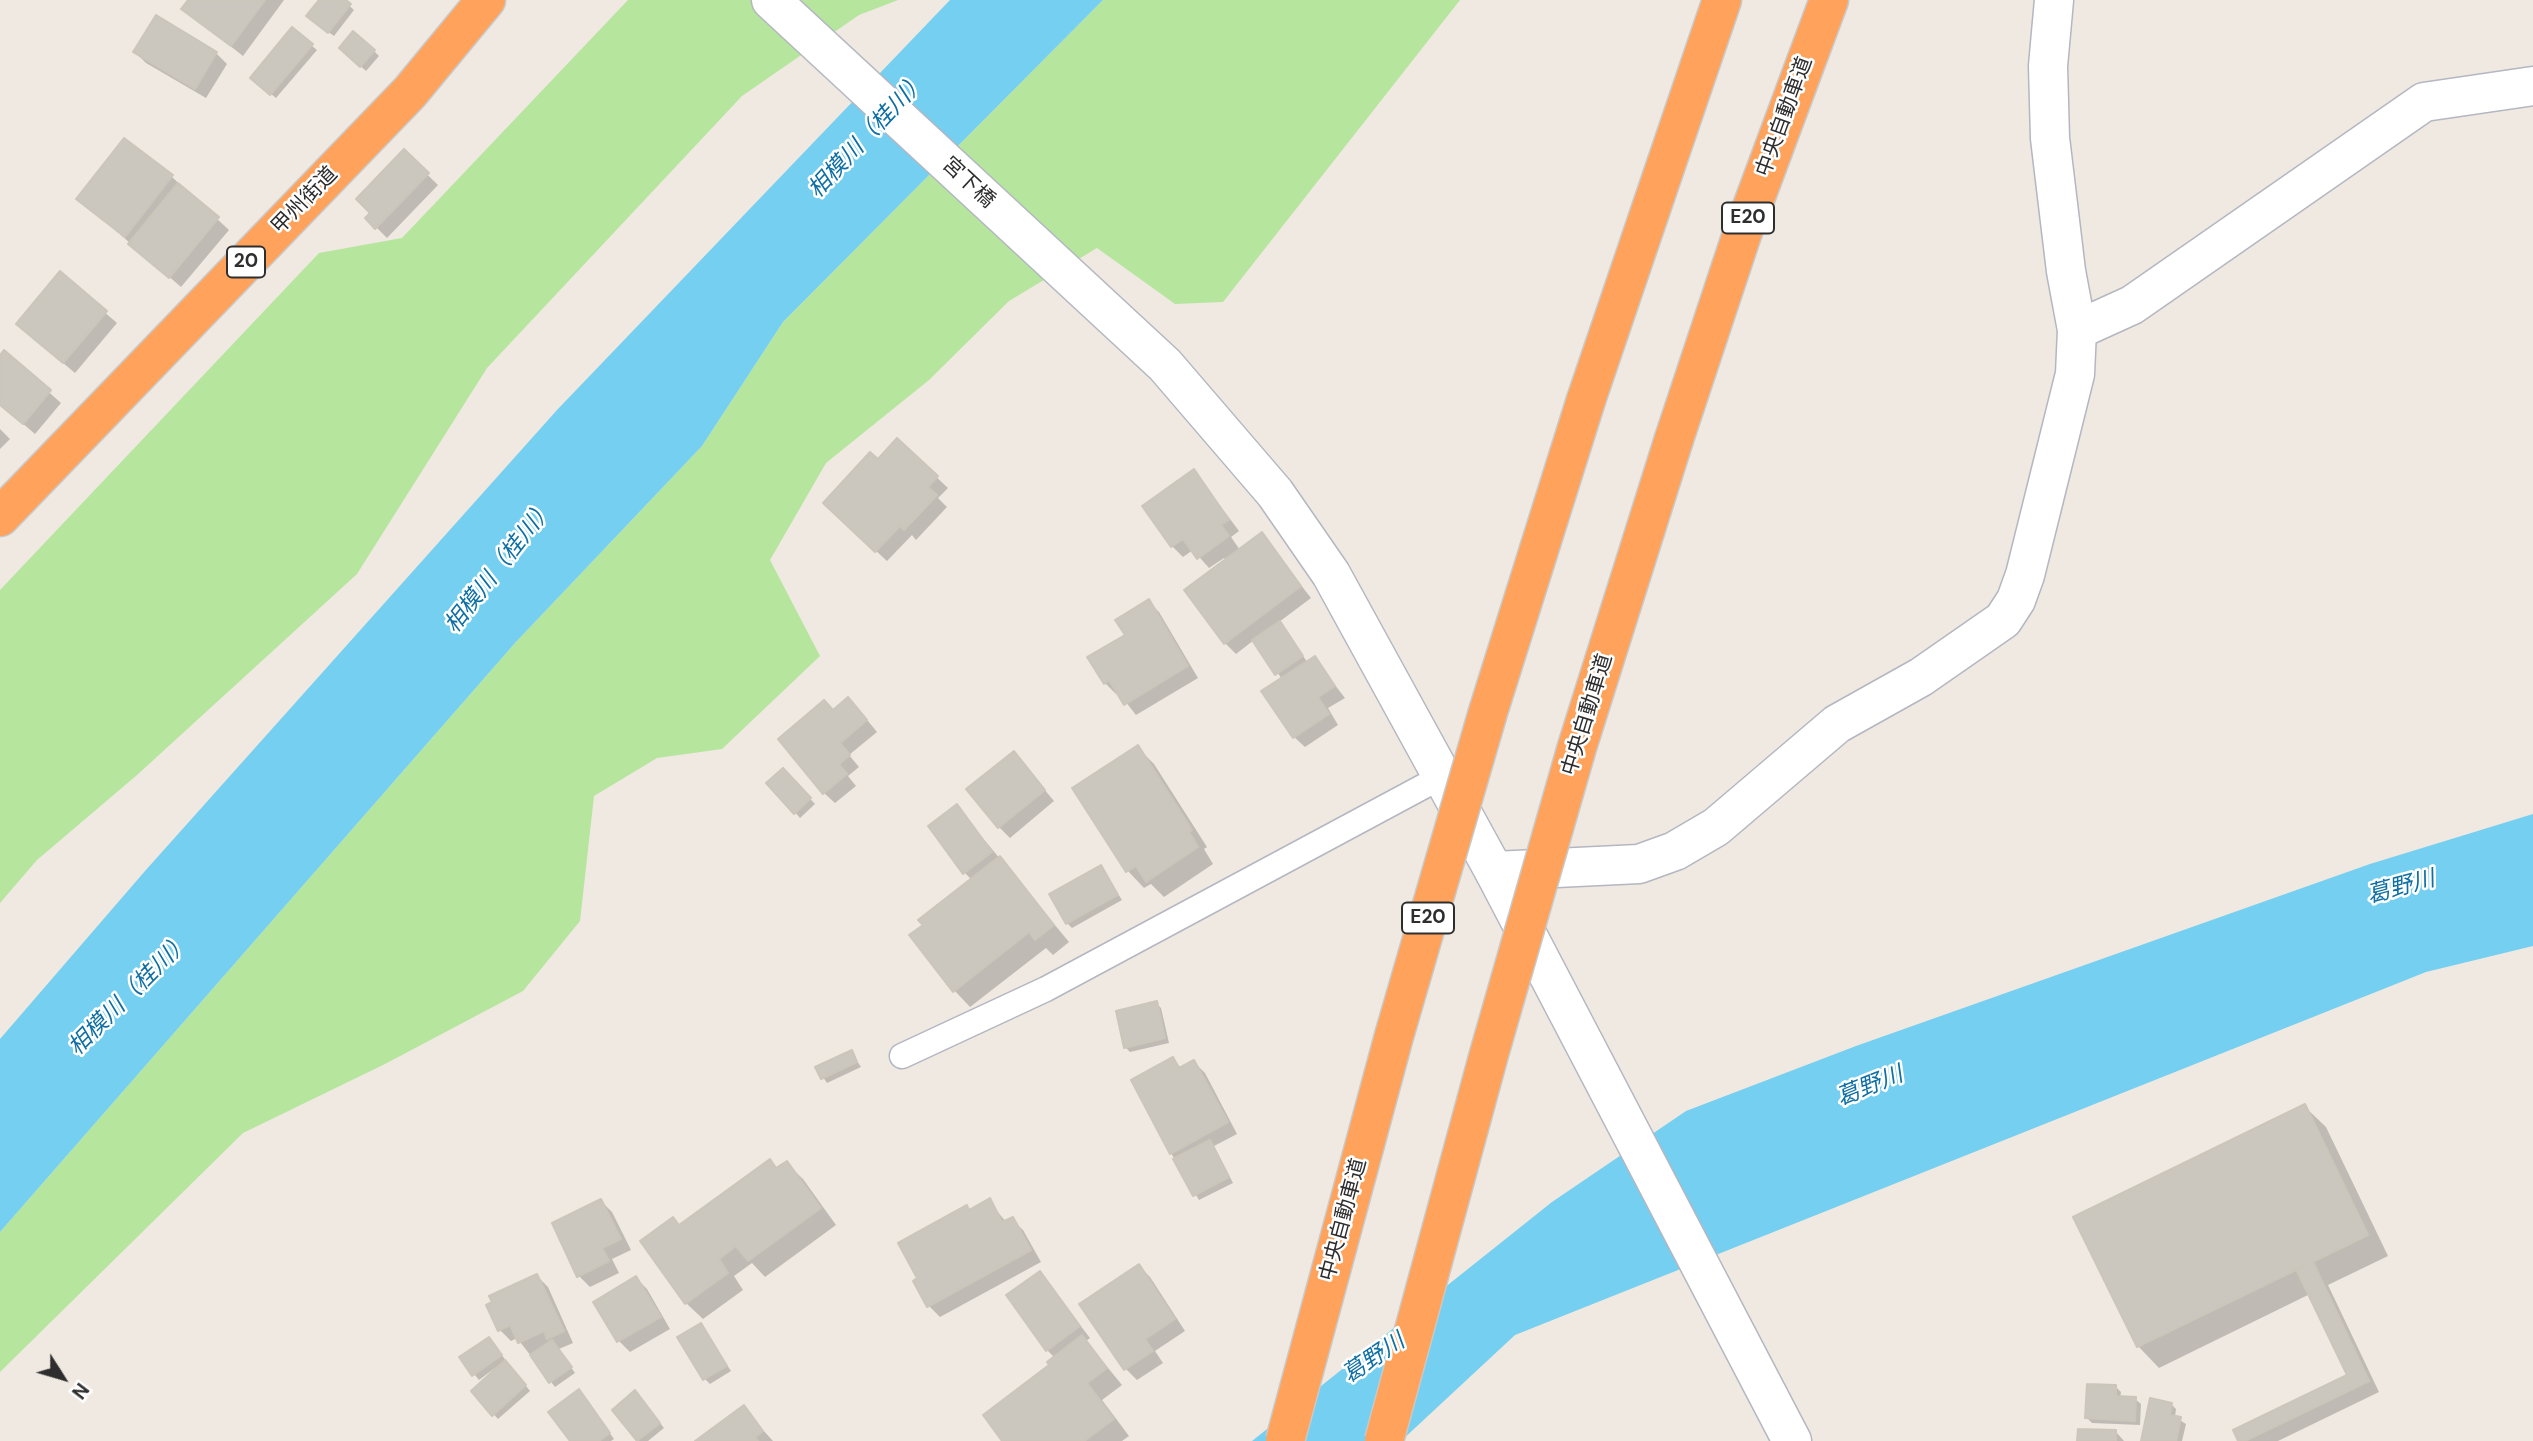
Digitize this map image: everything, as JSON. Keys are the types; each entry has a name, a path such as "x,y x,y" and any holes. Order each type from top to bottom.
{"highway":[{"name":"甲州街道","path":"0,517 410,92 486,0"},
{"name":"中央自動車道","path":"1285,1441 1397,1023 1488,712 1586,400 1722,0"},
{"name":"中央自動車道","path":"1384,1441 1489,1054 1577,747 1742,234 1829,0"}],"street":[{"name":"宮下橋","path":"771,0 1165,365 1275,493 1331,574 1494,871 1792,1441"},
{"path":"1494,871 1639,864 1675,851 1716,827 1838,724 1881,696 1921,677 2003,620 2016,600 2025,575 2075,374 2077,330 2066,271 2050,138 2048,66 2054,0"},
{"path":"2077,330 2132,305 2424,102 2533,86"}],"lane":[{"path":"902,1056 1046,989 1441,777"}],"green space":[{"path":"628,0 898,0 859,15 742,96 487,368 357,574 137,775 37,860 0,903 0,590 319,253 402,238"},
{"path":"1103,0 1460,0 1223,302 1175,304 1097,248 1009,301 929,380 826,463 770,560 820,656 722,749 657,758 594,796 580,921 523,991 385,1064 243,1133 0,1372 0,1232 515,643 702,446 783,322"}],"water":[{"name":"相模川（桂川）","path":"950,0 1103,0 783,322 702,446 515,643 0,1232 0,1039 145,871 557,410"},
{"name":"葛野川","path":"2533,814 2533,946 2426,972 1515,1335 1401,1441 1252,1441 1552,1202 1686,1111 1856,1046 2370,864"}],"building":[{"path":"188,0 265,0 231,46 181,9"},
{"path":"319,0 346,0 351,4 328,33 306,16"},
{"path":"156,15 217,52 195,89 133,52"},
{"path":"292,27 313,44 270,95 250,78"},
{"path":"353,31 375,50 360,67 339,48"},
{"path":"124,138 173,175 125,237 76,199"},
{"path":"404,149 429,173 375,229 365,218 370,213 356,199"},
{"path":"178,183 219,217 169,278 128,244"},
{"path":"60,271 107,311 63,363 16,324"},
{"path":"4,350 51,390 23,424 0,405 0,355"},
{"path":"897,438 938,476 928,487 937,495 904,530 900,526 875,552 823,503 870,452 878,459"},
{"path":"1194,469 1229,520 1221,525 1229,536 1197,559 1183,539 1171,547 1142,506"},
{"path":"1262,532 1301,586 1224,644 1184,590"},
{"path":"1149,599 1188,666 1124,705 1109,680 1104,684 1087,657 1125,635 1115,620"},
{"path":"1280,621 1303,656 1275,675 1252,640"},
{"path":"1315,656 1335,686 1318,697 1329,714 1293,738 1261,691"},
{"path":"848,697 867,720 840,743 850,755 839,764 847,774 823,794 778,739 824,700 833,710"},
{"path":"1138,745 1192,830 1189,832 1198,847 1146,882 1136,866 1126,872 1072,788"},
{"path":"1014,751 1045,790 998,828 966,789"},
{"path":"783,768 811,798 794,814 766,783"},
{"path":"957,804 992,852 963,874 928,826"},
{"path":"1000,856 1054,925 1035,940 1029,932 953,992 909,935 923,925 918,920"},
{"path":"1101,865 1118,895 1066,924 1049,894"},
{"path":"1157,1001 1165,1038 1124,1048 1116,1011"},
{"path":"852,1050 857,1062 821,1079 815,1067"},
{"path":"1173,1057 1179,1068 1194,1060 1228,1122 1170,1154 1131,1080"},
{"path":"2305,1104 2368,1235 2137,1347 2073,1217"},
{"path":"1210,1140 1229,1177 1193,1196 1173,1159"},
{"path":"770,1159 776,1168 787,1161 821,1208 748,1261 736,1246 719,1259 728,1273 685,1304 640,1241 673,1217 679,1225"},
{"path":"990,1198 1002,1222 1013,1217 1031,1250 927,1307 913,1281 917,1278 898,1243 967,1205 969,1210"},
{"path":"601,1199 621,1239 602,1248 609,1261 577,1277 552,1223"},
{"path":"2313,1262 2369,1381 2245,1441 2238,1441 2233,1430 2347,1375 2296,1269"},
{"path":"1139,1264 1175,1319 1145,1339 1153,1351 1124,1370 1079,1304"},
{"path":"1040,1271 1080,1326 1046,1351 1006,1295"},
{"path":"537,1274 564,1331 547,1339 544,1331 518,1343 510,1325 498,1331 486,1305 492,1302 489,1296"},
{"path":"636,1276 661,1317 617,1342 593,1302"},
{"path":"701,1323 727,1366 703,1380 677,1337"},
{"path":"1082,1335 1107,1368 1087,1383 1114,1419 1084,1441 1002,1441 983,1415 1049,1365 1047,1362"},
{"path":"489,1337 502,1355 472,1376 459,1357"},
{"path":"552,1340 572,1367 549,1383 530,1355"},
{"path":"505,1360 526,1385 492,1416 471,1391"},
{"path":"2087,1384 2116,1385 2116,1396 2136,1397 2135,1421 2085,1418"},
{"path":"579,1389 610,1433 599,1441 570,1441 548,1412"},
{"path":"635,1390 660,1423 637,1441 612,1410"},
{"path":"2150,1398 2172,1403 2170,1415 2181,1417 2176,1441 2141,1441"},
{"path":"744,1405 763,1431 755,1437 758,1441 695,1441"},
{"path":"2078,1429 2116,1430 2116,1441 2077,1441"}]}
